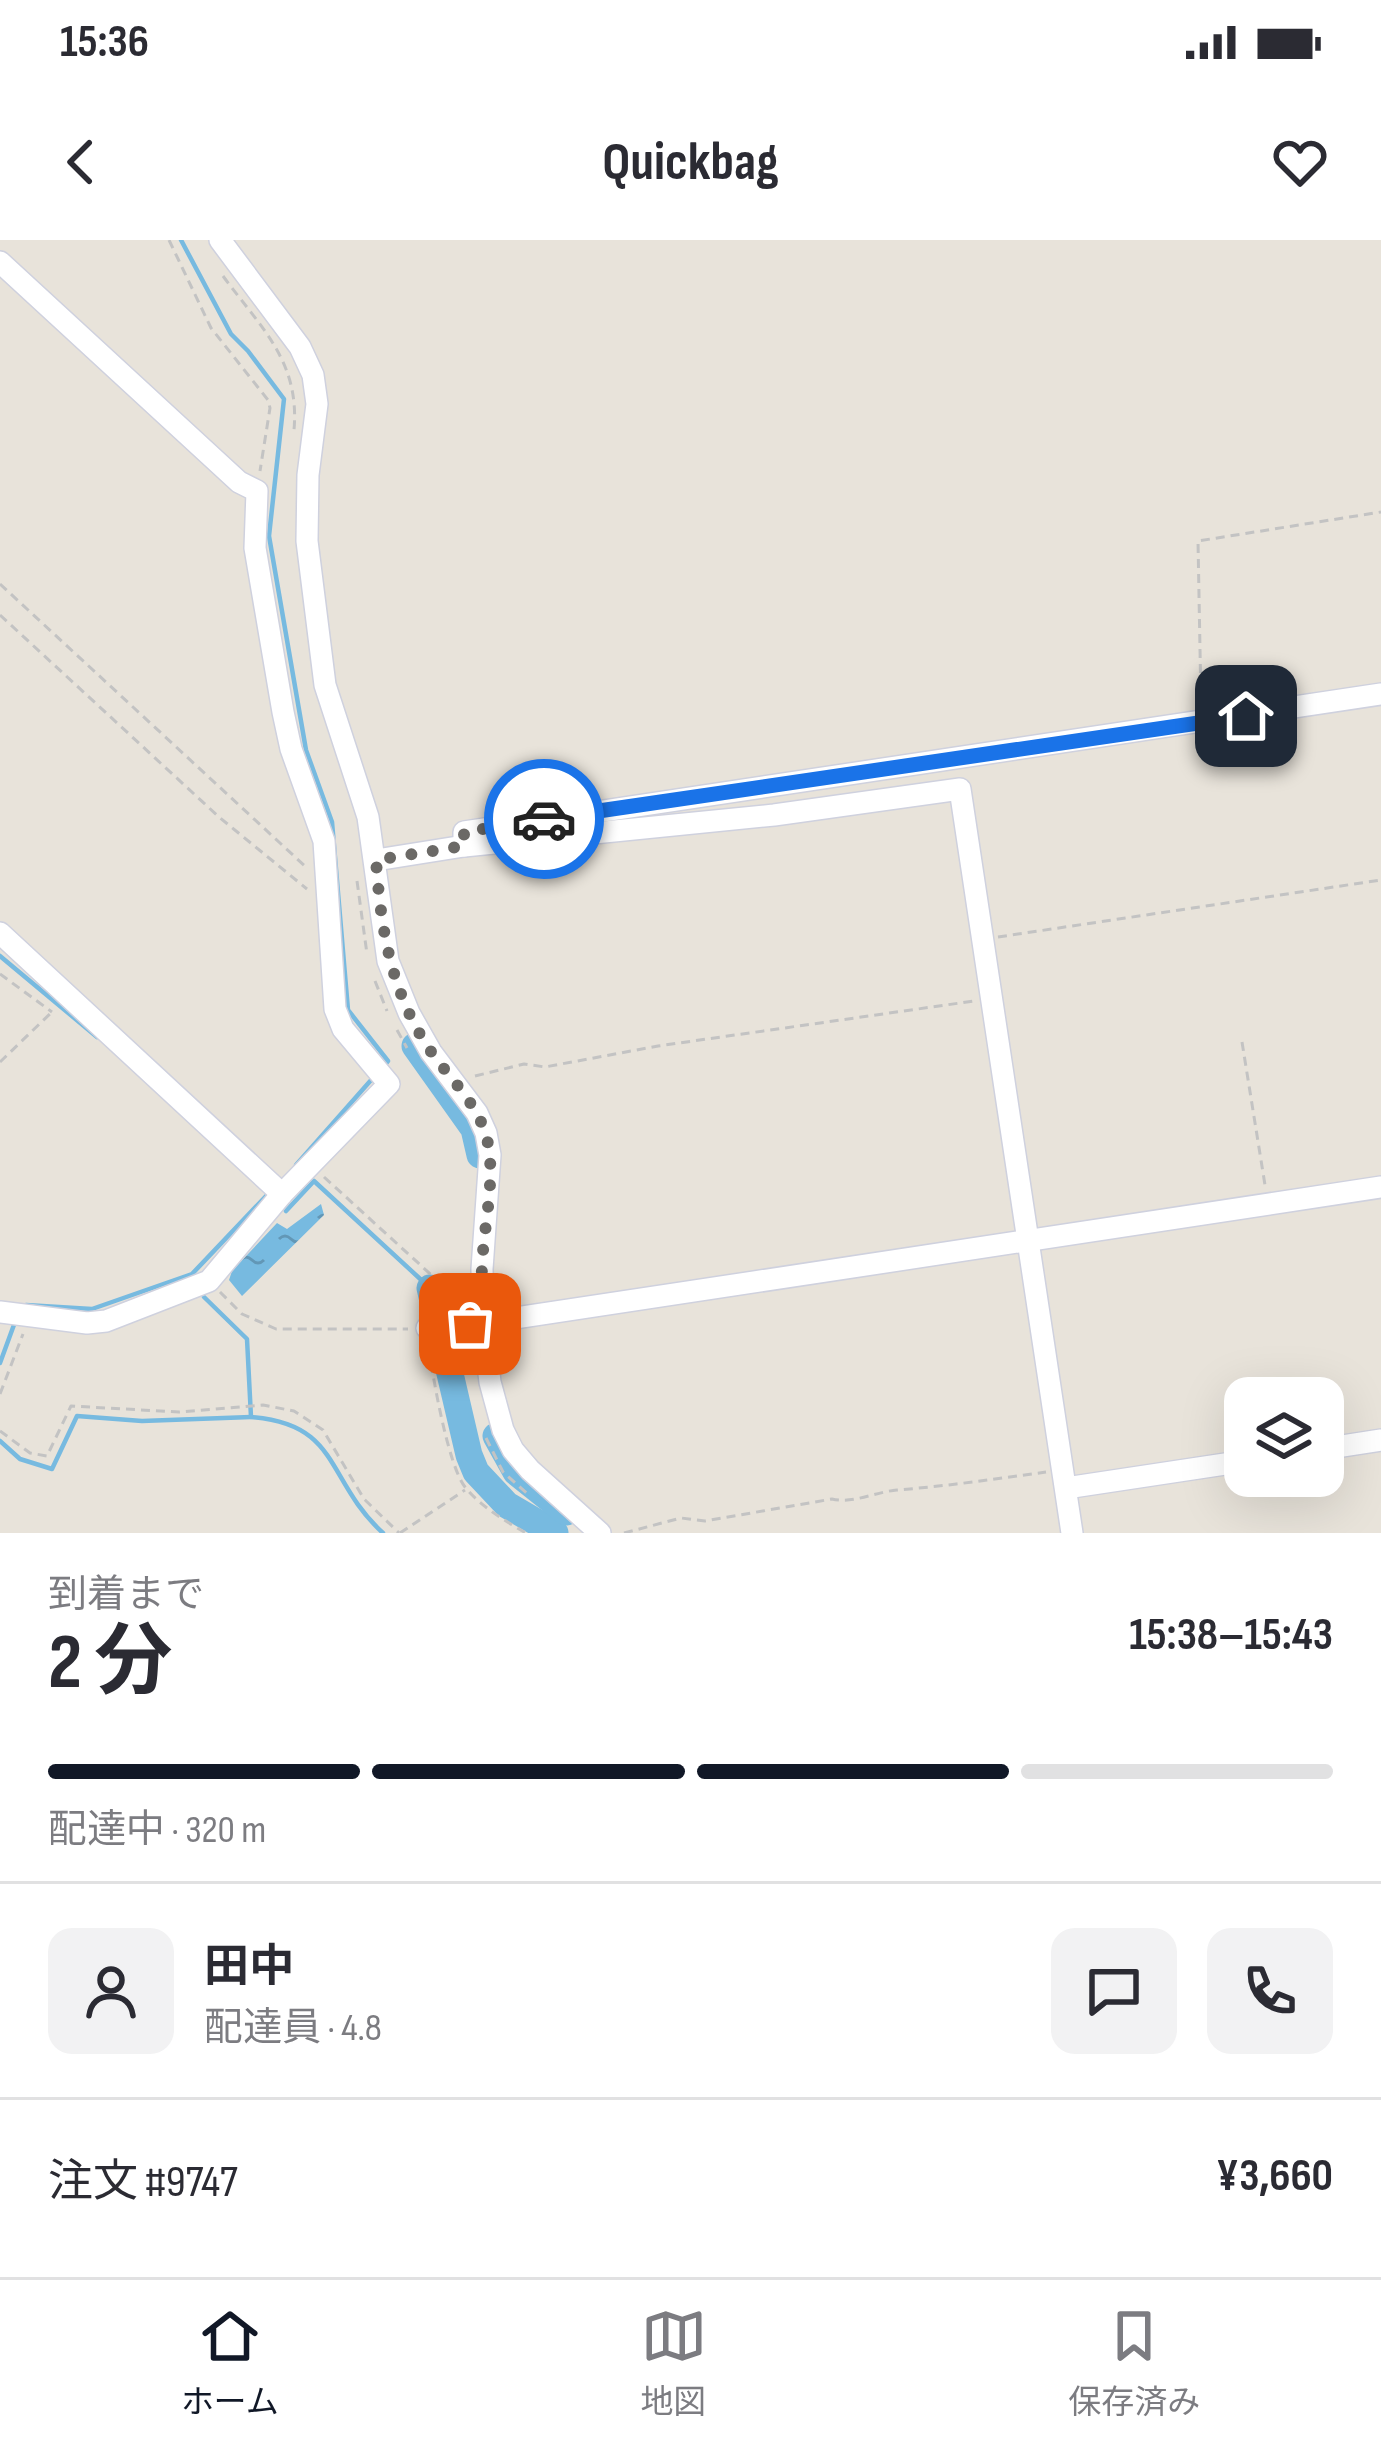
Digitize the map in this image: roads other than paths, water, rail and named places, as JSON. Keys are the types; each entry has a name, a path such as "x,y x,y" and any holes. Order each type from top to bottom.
{"street":[{"path":"220,240 300,347 313,375 310,579 325,685 357,774 376,860 388,961 409,1013 477,1113 490,1155 482,1269 490,1382 513,1450 600,1533"},
{"path":"0,262 239,482 257,490 256,548 283,712 324,841 335,1009 343,1029 389,1084 282,1194 209,1281 106,1321 86,1324 0,1312"},
{"path":"464,846 464,832 1381,694"},
{"path":"376,860 960,789 1072,1533"},
{"path":"0,933 282,1194"},
{"path":"427,1328 1381,1187"},
{"path":"1344,1446 1381,1440"},
{"path":"1065,1479 1224,1463"}],"water":[{"path":"321,1204 324,1215 242,1296 229,1280 232,1271 277,1223 287,1229"}],"waterway":[{"path":"181,240 231,334 284,399 269,536 306,750 332,822 348,1010 388,1061 384,1066"},
{"path":"0,956 97,1037"},
{"path":"415,1046 474,1129 480,1155"},
{"path":"296,1165 372,1079"},
{"path":"286,1211 314,1181 430,1288"},
{"path":"26,1305 92,1309 192,1274 268,1194"},
{"path":"430,1288 476,1472 507,1505 555,1533"},
{"path":"204,1297 247,1339 251,1417 280,1422 317,1443 383,1533"},
{"path":"0,1363 15,1322"},
{"path":"0,1441 20,1459 52,1469 77,1416 142,1421 251,1417"},
{"path":"496,1436 516,1472 566,1512"}]}
